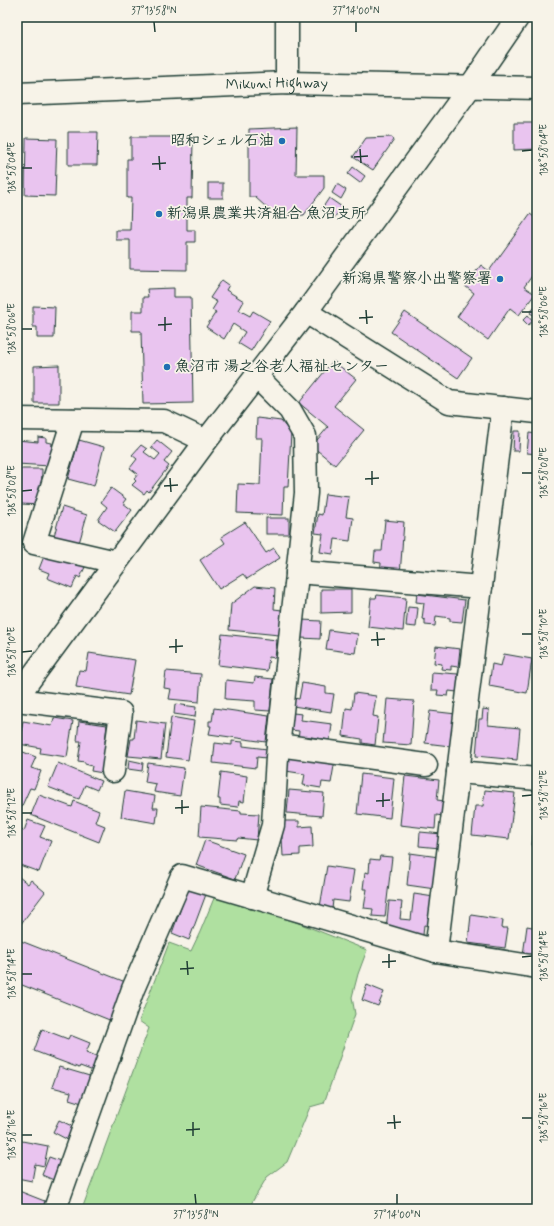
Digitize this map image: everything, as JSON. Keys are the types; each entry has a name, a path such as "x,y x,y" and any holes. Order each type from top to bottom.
{"main road":[{"path":"287,17 287,84"},
{"path":"17,697 206,441 306,312 470,87 518,17"},
{"name":"Mikuni Highway","path":"17,94 287,84 537,88"},
{"path":"306,312 449,402 537,412"},
{"path":"252,897 272,824 278,744 306,493 305,436 290,410 256,377"},
{"path":"436,951 503,408"},
{"path":"17,419 164,421 206,441"},
{"path":"73,420 34,543 116,562"},
{"path":"298,572 481,587"},
{"path":"17,700 120,713 113,771"},
{"path":"278,744 426,765"},
{"path":"458,772 537,779"},
{"path":"54,1209 133,989 182,876 436,951 537,967"}],"green space":[{"path":"217,891 367,950 358,974 352,997 355,1014 324,1103 310,1107 287,1162 267,1177 248,1209 82,1209 149,1028 139,1021 169,943 191,951"}],"building":[{"path":"514,123 537,123 537,149 514,150"},
{"path":"297,127 296,175 324,175 324,188 304,215 276,216 255,197 249,197 249,129"},
{"path":"68,132 98,132 97,165 68,165"},
{"name":"新潟県農業共済組合 魚沼支所","path":"131,137 193,137 192,198 187,198 187,230 195,230 195,242 187,242 187,270 130,269 130,240 116,240 116,230 130,230 131,198 127,198 127,159 131,159"},
{"path":"392,137 394,140 373,170 353,157 366,138"},
{"path":"26,138 57,139 55,196 25,195"},
{"path":"353,167 365,176 360,183 348,174"},
{"path":"208,183 223,183 223,198 208,198"},
{"path":"337,184 346,190 341,199 332,193"},
{"path":"329,198 342,207 334,218 321,210"},
{"name":"新潟県警察小出警察署","path":"530,214 537,219 537,269 524,287 535,294 519,315 510,308 488,340 457,317 474,293 465,286 481,265 489,271"},
{"path":"222,280 229,285 226,290 244,301 239,310 250,316 253,311 270,321 251,351 238,343 245,332 233,324 224,339 206,327 216,312 212,310 217,302 210,298"},
{"name":"魚沼市 湯之谷老人福祉センター","path":"174,288 174,297 191,297 193,403 143,404 141,331 132,331 132,311 143,311 143,297 148,297 147,289"},
{"path":"536,305 537,306 537,317 530,313"},
{"path":"33,306 55,307 54,338 37,338 37,327 33,327"},
{"path":"405,312 472,358 458,378 391,332"},
{"path":"528,315 533,321 528,325 523,320"},
{"path":"333,361 356,379 334,406 364,430 335,465 312,446 328,427 299,403"},
{"path":"59,365 59,403 34,403 34,366"},
{"path":"257,418 281,421 291,433 288,487 284,487 283,515 237,513 238,484 260,485 262,438 256,438"},
{"path":"514,431 520,431 519,451 513,451"},
{"path":"529,433 537,434 537,454 527,453"},
{"path":"38,437 46,438 46,442 52,443 50,466 17,464 17,440 38,442"},
{"path":"79,440 104,447 94,486 68,479"},
{"path":"157,440 172,452 164,462 169,466 149,492 147,490 144,494 132,485 136,481 134,479 138,474 130,468 137,459 132,455 141,445 147,449 144,452 155,460 160,454 151,447"},
{"path":"19,469 42,469 41,505 21,504 21,496 18,495"},
{"path":"111,488 126,499 123,503 132,510 115,532 98,520 107,507 101,502"},
{"path":"325,494 349,497 346,517 353,518 350,541 335,539 333,554 320,552 323,534 315,533 318,514 322,515"},
{"path":"62,507 87,515 79,543 54,536"},
{"path":"266,518 289,518 289,534 266,534"},
{"path":"385,520 404,522 400,575 380,574 381,563 374,562 375,551 382,551"},
{"path":"245,522 266,553 274,548 280,558 247,579 243,574 219,589 200,560 225,543 221,537"},
{"path":"46,551 85,567 80,578 77,576 72,588 47,578 49,573 39,569"},
{"path":"255,586 275,588 274,609 282,610 279,635 229,630 231,604"},
{"path":"321,589 351,589 351,612 321,613"},
{"path":"417,594 465,600 462,622 450,621 450,618 436,616 435,626 425,625 425,620 422,619 424,603 416,602"},
{"path":"377,595 406,598 403,631 368,627 371,598 376,598"},
{"path":"408,607 418,608 416,627 406,626"},
{"path":"302,620 321,621 320,639 301,638"},
{"path":"329,630 358,634 355,653 326,649"},
{"path":"222,634 277,640 275,658 269,657 267,671 218,665"},
{"path":"436,646 460,649 458,667 451,666 451,670 441,669 442,664 434,663"},
{"path":"89,653 135,660 129,695 76,687 79,670 86,671"},
{"path":"504,654 532,659 527,693 489,686 492,664 501,666"},
{"path":"166,671 201,674 199,702 169,699 171,689 164,688"},
{"path":"432,672 458,674 457,692 449,691 448,696 437,695 438,690 431,690"},
{"path":"255,677 273,679 270,711 255,710 255,701 225,699 226,680 254,683"},
{"path":"302,683 326,687 326,693 334,694 331,712 293,706 294,698 299,699"},
{"path":"354,693 376,696 373,716 378,717 375,745 362,743 362,739 343,736 346,708 352,709"},
{"path":"387,699 414,701 411,745 383,743"},
{"path":"175,704 196,707 195,717 174,714"},
{"path":"214,708 269,716 266,742 209,734 211,726 209,726 209,721 212,721"},
{"path":"483,709 489,710 488,725 520,728 517,760 476,756 479,719 482,719"},
{"path":"430,711 456,714 456,735 452,734 450,746 425,743"},
{"path":"293,713 302,714 301,720 332,724 330,740 305,736 304,743 298,742 299,731 291,730"},
{"path":"171,717 194,721 188,760 166,757"},
{"path":"54,718 73,721 67,757 40,753 41,748 19,744 23,721 52,726"},
{"path":"136,720 165,724 161,759 128,756 131,739 134,739"},
{"path":"79,721 107,725 105,742 107,743 103,773 91,771 92,766 85,764 85,762 78,761 81,741 77,741"},
{"path":"232,741 243,742 243,746 267,749 266,758 257,757 256,768 213,763 215,743 232,745"},
{"path":"18,750 36,757 31,768 41,771 34,789 30,788 20,810 17,808"},
{"path":"289,755 335,760 331,783 322,782 321,788 303,785 305,774 286,771"},
{"path":"129,760 143,763 142,771 128,769"},
{"path":"58,763 101,781 97,790 85,785 79,799 48,787"},
{"path":"148,763 184,768 180,796 154,792 156,784 145,782"},
{"path":"221,772 247,776 244,802 239,801 238,807 220,805 220,799 218,799"},
{"path":"361,774 394,778 390,818 357,814"},
{"path":"405,776 439,780 437,800 444,801 443,816 436,815 435,829 400,825"},
{"path":"289,790 324,793 322,816 287,813"},
{"path":"485,790 515,793 509,839 472,835 475,806 483,806"},
{"path":"125,791 155,796 153,808 158,808 156,823 121,817"},
{"path":"39,795 72,807 74,801 99,811 95,822 105,826 99,842 31,815"},
{"path":"201,807 259,814 257,840 199,837"},
{"path":"28,820 45,826 40,837 51,841 39,872 17,864 17,841 21,830 24,831"},
{"path":"281,821 299,821 299,827 312,826 313,847 300,848 300,855 283,856"},
{"path":"420,832 442,834 440,848 419,846"},
{"path":"533,835 537,836 537,846 532,846"},
{"path":"205,840 244,854 235,879 196,865"},
{"path":"410,853 439,857 435,889 407,885"},
{"path":"380,856 392,857 385,917 372,916 373,909 364,908 367,889 363,889 365,872 369,873 370,859 379,860"},
{"path":"327,866 354,870 349,902 333,900 332,909 320,907"},
{"path":"19,877 28,884 31,880 45,892 17,929 17,880"},
{"path":"190,883 208,889 189,940 172,933"},
{"path":"414,894 434,897 430,926 424,925 423,935 386,930 389,901 402,902 400,919 411,920"},
{"path":"471,915 503,920 502,928 508,928 505,948 468,943"},
{"path":"527,926 537,928 537,956 523,955"},
{"path":"21,941 128,983 112,1021 17,983 17,952"},
{"path":"367,985 384,992 378,1006 362,1000"},
{"path":"42,1029 68,1039 70,1035 90,1043 86,1052 101,1058 96,1072 80,1066 79,1068 34,1051"},
{"path":"59,1067 93,1077 85,1104 69,1099 71,1092 52,1087"},
{"path":"59,1120 76,1128 70,1141 53,1132"},
{"path":"17,1140 48,1146 44,1166 35,1164 32,1181 17,1178"},
{"path":"49,1157 63,1162 56,1181 42,1175"},
{"path":"19,1191 47,1202 44,1209 17,1209 17,1194"}],"place":[{"name":"昭和シェル石油","path":"282,141"},
{"name":"新潟県農業共済組合 魚沼支所","path":"159,214"},
{"name":"新潟県警察小出警察署","path":"500,279"},
{"name":"魚沼市 湯之谷老人福祉センター","path":"167,367"}]}
